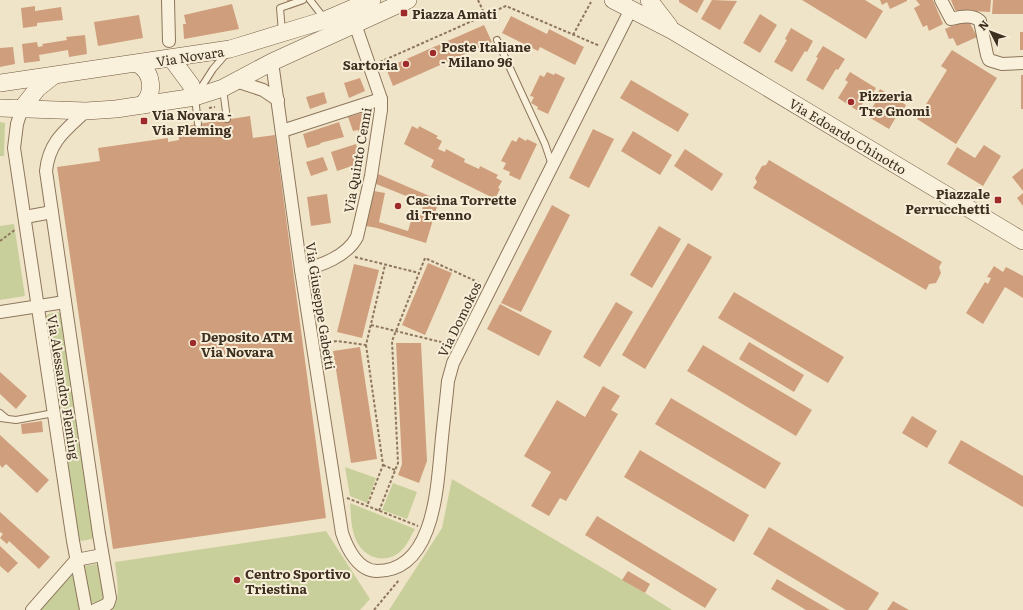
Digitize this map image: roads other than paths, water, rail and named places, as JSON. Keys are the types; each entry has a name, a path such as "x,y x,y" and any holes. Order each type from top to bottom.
{"street":[{"path":"168,0 169,41"},
{"name":"Via Novara","path":"0,83 230,50 325,20 372,0"},
{"path":"0,108 86,111 142,105 195,96 229,84 272,62 408,0"},
{"name":"Via Edoardo Chinotto","path":"613,0 673,31 1023,241"},
{"path":"941,0 951,19 976,17 980,21 986,55 989,60 1002,64 1023,64"},
{"path":"654,3 673,31"},
{"name":"Via Domokos","path":"339,516 342,533 349,550 355,558 367,568 381,571 396,568 408,560 417,548 427,530 435,506 449,371 631,9"},
{"name":"Via Quinto Cenni","path":"301,270 312,267 342,254 349,249 357,237 372,176 381,110 381,99 355,24"},
{"path":"171,58 191,85 195,96"},
{"name":"Via Giuseppe Gabetti","path":"272,62 301,270 339,516"},
{"path":"138,64 147,71 151,81 151,92 148,100 142,105"},
{"path":"22,108 38,88 53,76"},
{"path":"229,84 264,90 278,100"},
{"path":"282,131 381,99"},
{"name":"Via Alessandro Fleming","path":"22,108 17,124 14,148 22,222 38,306 76,560 86,610"},
{"name":"Via Alessandro Fleming","path":"86,111 54,143 47,158 46,171 102,555 110,598 108,604 95,610"},
{"path":"22,222 52,212"},
{"path":"0,312 65,302"},
{"path":"32,610 76,560 102,555"}],"lane":[{"path":"282,34 280,8 303,0"},
{"path":"310,0 325,20"},
{"path":"497,40 545,144 552,165"},
{"path":"198,124 195,96 213,69 230,50"},
{"path":"227,119 229,84"},
{"path":"0,413 3,418 16,420 54,413"}],"place":[{"name":"Piazza Amati","path":"404,13"},
{"name":"Poste Italiane - Milano 96","path":"433,53"},
{"name":"Sartoria","path":"406,64"},
{"name":"Pizzeria Tre Gnomi","path":"851,102"},
{"name":"Via Novara - Via Fleming","path":"144,121"},
{"name":"Piazzale Perrucchetti","path":"998,200"},
{"name":"Cascina Torrette di Trenno","path":"398,206"},
{"name":"Deposito ATM Via Novara","path":"193,343"},
{"name":"Centro Sportivo Triestina","path":"237,580"}]}
